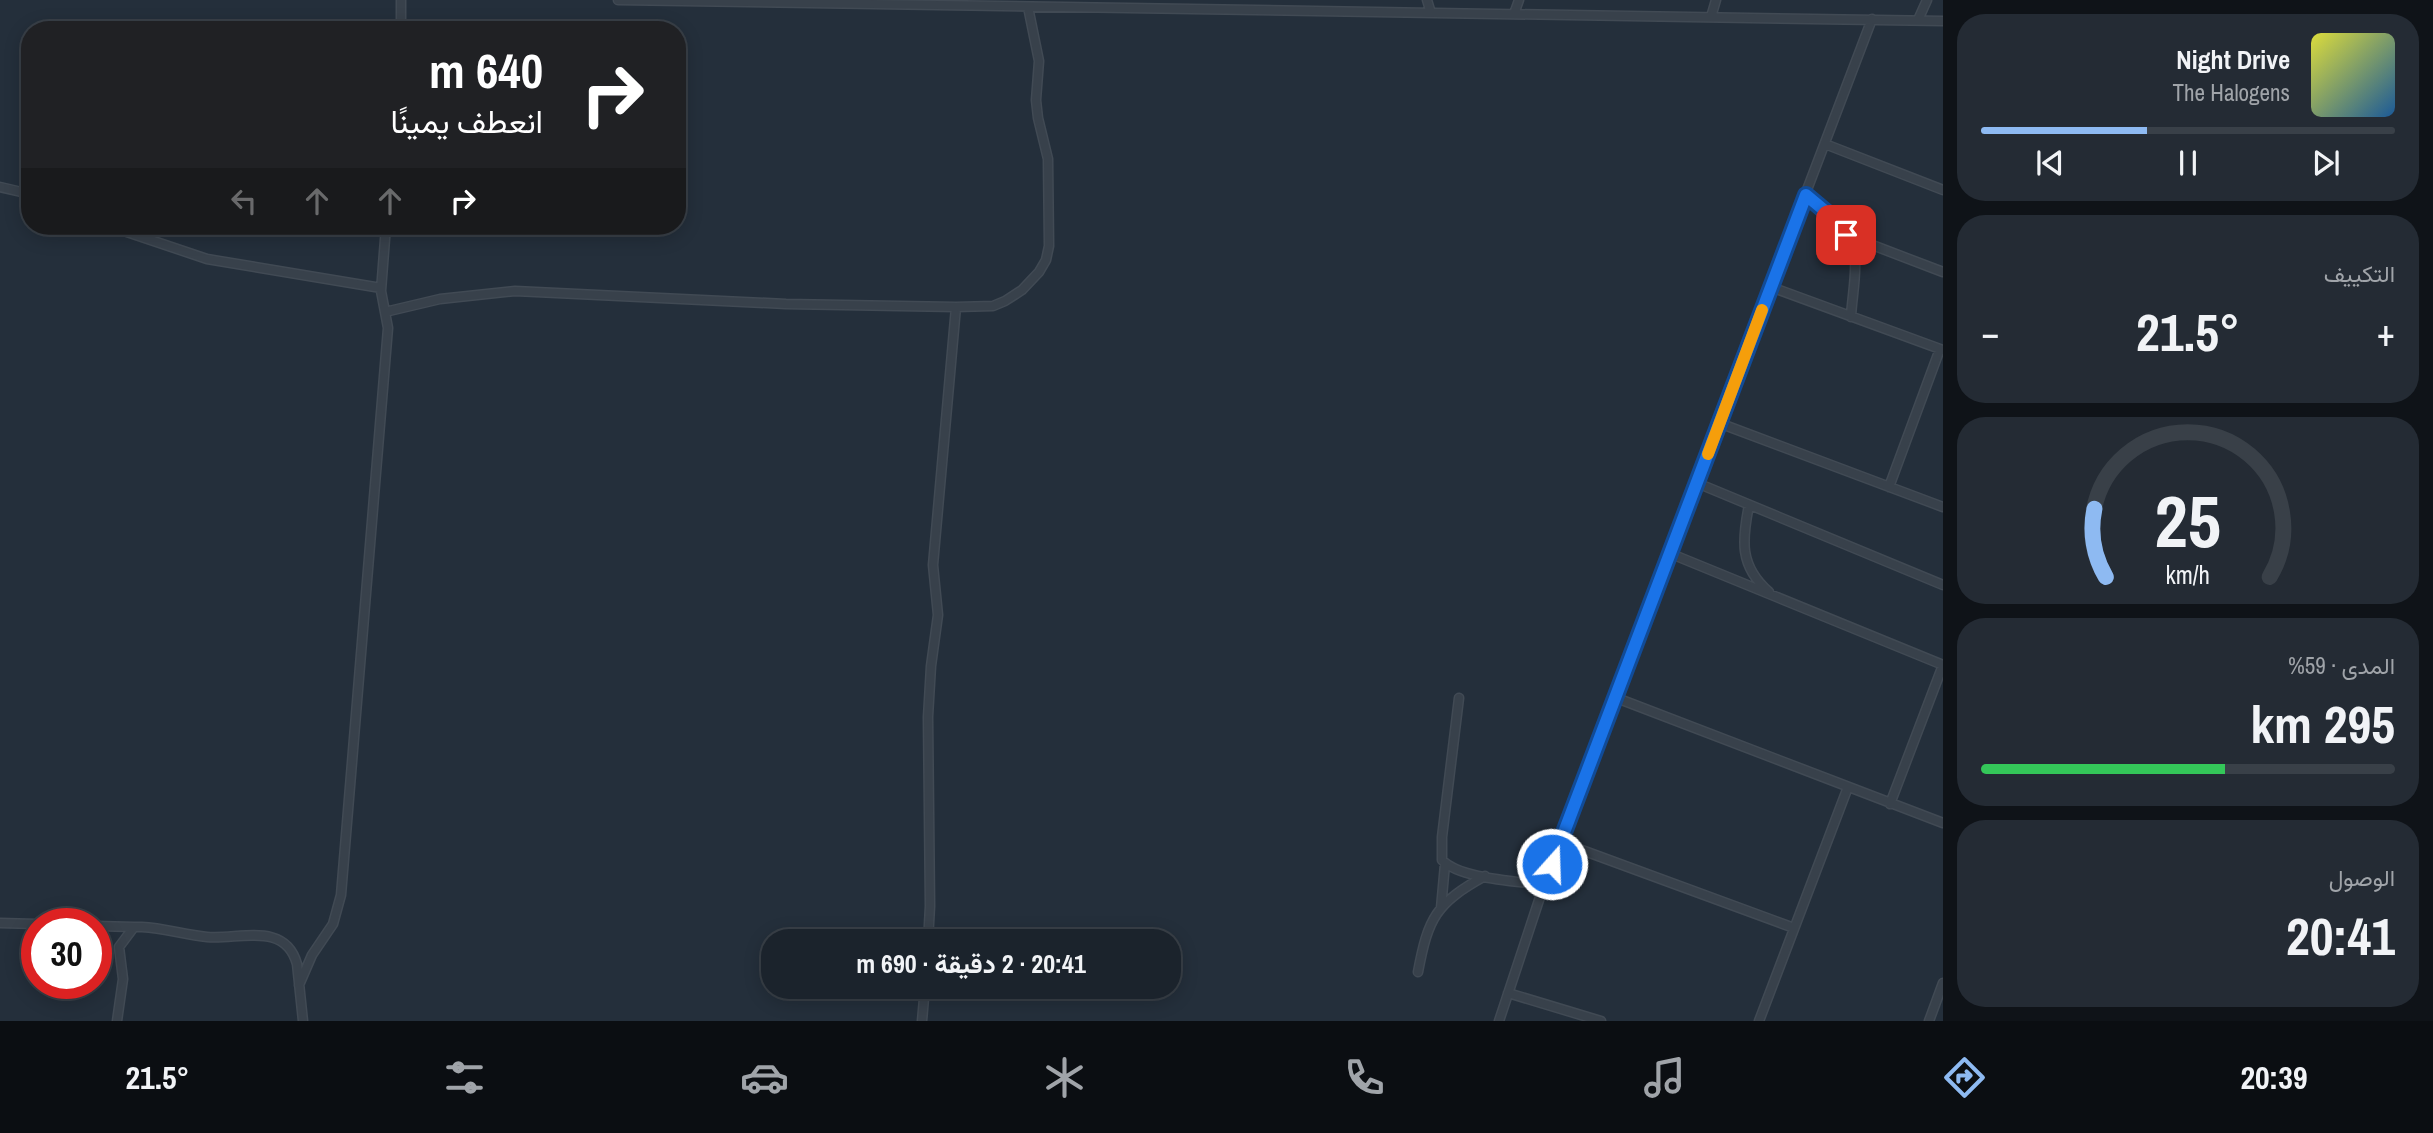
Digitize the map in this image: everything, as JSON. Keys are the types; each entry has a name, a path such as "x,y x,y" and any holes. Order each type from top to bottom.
{"street":[{"path":"401,0 401,21"},
{"path":"618,0 1028,7 1166,4 1431,13 1943,21"},
{"path":"1302,0 1307,10"},
{"path":"1427,0 1431,13"},
{"path":"1514,14 1519,0"},
{"path":"1711,17 1716,0"},
{"path":"1918,20 1927,0"},
{"path":"385,312 440,299 515,291 786,304 956,307 993,306 1005,301 1022,290 1039,272 1046,260 1050,227 1048,159 1036,100 1039,61 1028,7"},
{"path":"1499,1021 1544,886 1614,696 1872,19"},
{"path":"1825,144 1943,190"},
{"path":"0,187 21,192"},
{"path":"1806,195 1831,216 1852,247 1855,262 1851,317"},
{"path":"135,235 207,259 381,288"},
{"path":"299,985 312,955 336,919 341,895 388,328 381,288 385,235"},
{"path":"1846,235 1943,272"},
{"path":"1771,288 1941,349 1889,487"},
{"path":"929,929 928,718 938,615 933,565 956,307"},
{"path":"1719,424 1943,507"},
{"path":"1697,483 1943,584"},
{"path":"1749,505 1743,539 1748,563 1756,582 1774,596"},
{"path":"1669,553 1943,665 1890,804"},
{"path":"1933,691 1943,695"},
{"path":"1614,696 1943,823"},
{"path":"1459,698 1441,858 1454,869 1544,886"},
{"path":"1759,1021 1848,788"},
{"path":"1560,842 1794,928"},
{"path":"1441,908 1445,864"},
{"path":"1418,972 1424,940 1441,908 1463,888 1485,876"},
{"path":"0,923 21,924"},
{"path":"112,926 165,929 211,937 246,935 278,939 290,948 294,955 303,1021"},
{"path":"117,1021 123,979 119,947 134,927"},
{"path":"1929,1021 1943,983"},
{"path":"1508,993 1601,1021"},
{"path":"922,1021 924,999"}],"slow traffic":[{"path":"1708,454 1762,310"}],"route":[{"path":"1552,864 1806,195 1831,216 1846,235"}]}
